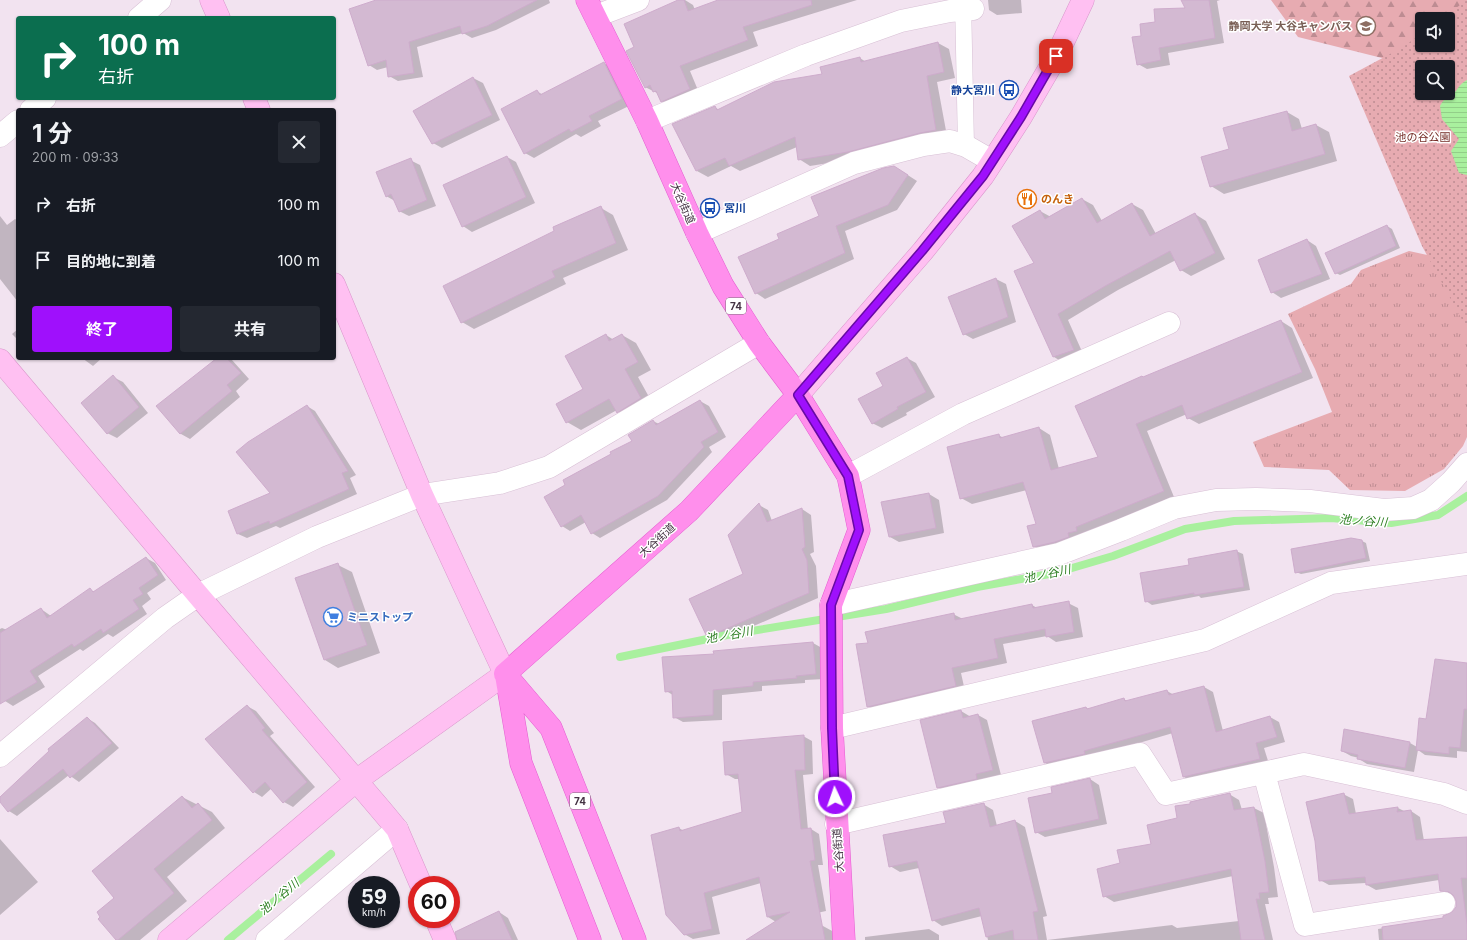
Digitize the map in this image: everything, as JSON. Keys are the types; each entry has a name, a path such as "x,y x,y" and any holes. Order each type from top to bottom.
{"main road":[{"name":"大谷街道","path":"592,8 647,121 697,233 723,286 759,343 798,395 848,476 859,530 831,606 832,728 836,824 844,940"},
{"name":"大谷街道","path":"506,674 689,511 798,395"},
{"path":"506,674 521,763 590,940"},
{"name":"74","path":"506,674 551,728 635,940"}],"street":[{"path":"141,16 160,0"},
{"path":"211,0 218,16"},
{"path":"592,8 638,0"},
{"path":"798,395 922,251 983,176 1021,117 1056,56 1082,0"},
{"path":"647,121 806,55 901,21 950,11 966,6"},
{"path":"33,108 43,100"},
{"path":"0,136 16,123"},
{"path":"697,233 854,164 923,145 950,141 966,146 992,162"},
{"path":"169,940 357,780 506,674 422,495 336,289"},
{"path":"848,476 963,414 1169,323"},
{"path":"0,756 165,618 198,595 317,537 422,495 500,483 549,467 759,343"},
{"path":"0,360 397,829 417,876"},
{"path":"831,606 1059,554 1174,508 1216,500 1256,499 1310,501 1384,510 1413,508 1431,500 1451,482 1467,464"},
{"path":"832,728 1205,640 1330,584 1467,564"},
{"path":"836,824 1140,754 1166,794 1304,764 1444,794 1467,803"},
{"path":"1264,773 1305,925 1444,902"},
{"path":"267,940 397,829"},
{"path":"440,928 445,940"}],"lane":[{"path":"966,6 966,146"}],"green space":[{"name":"静岡大学 大谷キャンパス","path":"1271,0 1467,0 1455,42 1455,12 1415,12 1415,52 1452,52 1450,60 1415,60 1415,94 1407,92 1398,62 1298,37"},
{"name":"池の谷公園","path":"1467,0 1467,329 1422,246 1349,76 1403,47 1415,38 1415,52 1455,52 1455,12 1451,12"},
{"path":"1409,251 1441,258 1467,324 1467,437 1463,446 1444,469 1405,491 1350,490 1329,470 1264,467 1253,442 1332,412 1315,369 1288,314 1351,284 1361,270"}],"shaded area":[{"path":"1467,80 1467,175 1459,173 1451,151 1459,139 1442,119 1440,106 1445,100 1455,100 1455,92"}],"building":[{"path":"376,0 537,0 487,26 462,34 460,26 409,42 414,73 388,77 386,60 368,66 349,9"},
{"path":"678,0 684,0 688,11 718,0 811,0 812,5 743,27 748,40 680,66 690,89 661,102 656,91 653,92 650,85 645,88 626,51 634,47 624,24"},
{"path":"1181,0 1209,0 1215,38 1159,48 1161,60 1137,65 1132,37 1141,36 1140,24 1155,22 1154,9 1185,8"},
{"path":"938,42 944,72 927,76 936,130 848,152 798,160 795,137 729,166 725,158 696,171 672,124 715,106 717,110 774,82 822,74 820,67 860,57 861,62"},
{"path":"604,62 622,99 589,116 592,121 571,132 569,129 524,154 501,109 537,90 540,95"},
{"path":"473,77 492,115 432,144 413,111"},
{"path":"1287,111 1292,131 1316,124 1325,154 1210,187 1201,157 1229,149 1223,128"},
{"path":"507,156 526,197 462,227 443,185"},
{"path":"411,158 427,200 399,212 391,194 386,197 376,172"},
{"path":"894,166 908,175 888,205 836,226 845,253 755,294 738,257 779,239 777,234 819,216 811,197 883,168"},
{"path":"1082,198 1097,223 1132,203 1150,236 1195,213 1215,253 1180,271 1170,251 1107,285 1058,314 1074,350 1053,357 1014,271 1034,263 1012,226 1040,210 1045,219"},
{"path":"601,206 616,243 552,271 555,277 461,323 443,286 554,231 553,227"},
{"path":"1387,225 1396,246 1335,274 1325,253"},
{"path":"1307,239 1322,274 1271,293 1258,260"},
{"path":"996,278 1008,317 963,335 948,297"},
{"path":"1281,320 1302,372 1187,419 1182,405 1136,424 1164,491 1076,527 1077,531 1068,533 1069,537 1033,547 1027,526 1036,524 1023,482 960,499 947,447 999,434 1000,438 1039,427 1051,470 1098,457 1075,406 1142,376 1143,377"},
{"path":"606,334 609,341 622,334 638,362 625,369 641,398 617,413 609,399 566,423 556,404 583,389 565,356"},
{"path":"907,357 926,392 897,407 898,409 872,424 858,399 883,386 876,373"},
{"path":"214,360 228,360 241,373 227,385 232,391 180,434 156,406"},
{"path":"113,375 139,407 107,434 81,403"},
{"path":"700,400 718,432 701,442 704,447 658,496 591,534 581,515 561,527 544,497 565,485 563,480 611,454 610,452 632,441 628,435 653,420 656,425"},
{"path":"307,405 348,471 342,473 349,489 270,524 269,521 237,534 228,511 270,493 236,452 248,442"},
{"path":"929,493 936,528 889,537 881,502"},
{"path":"759,503 767,522 802,508 805,547 802,549 807,560 809,593 707,637 689,599 743,574 728,535"},
{"path":"1351,538 1362,540 1366,558 1295,573 1291,549"},
{"path":"1237,550 1244,587 1194,595 1194,593 1145,602 1140,573 1189,565 1188,559"},
{"path":"146,557 158,575 139,588 143,594 133,600 139,609 103,633 101,629 74,647 72,644 30,671 37,682 0,704 0,633 41,608 47,618 90,588 93,592"},
{"path":"338,563 367,645 324,660 295,578"},
{"path":"1069,601 1074,632 1046,637 1045,629 994,639 998,658 952,668 956,686 867,707 856,644 868,643 865,632 954,613 955,620 1032,604 1033,608"},
{"path":"813,642 816,674 796,676 797,678 753,682 753,686 713,690 713,715 673,718 672,691 665,692 662,657 714,654 713,651"},
{"path":"1435,659 1467,663 1467,709 1464,709 1460,748 1449,747 1449,754 1416,750 1419,718 1426,719"},
{"path":"1204,686 1216,732 1270,716 1277,737 1256,743 1260,759 1183,777 1170,727 1084,751 1085,754 1044,763 1032,721 1086,707 1087,709 1124,698 1125,701 1167,690 1169,695"},
{"path":"247,705 265,728 262,730 307,782 283,803 265,782 253,793 205,739"},
{"path":"961,710 963,718 978,714 993,770 976,774 977,779 937,788 920,720"},
{"path":"87,717 112,743 70,778 63,769 8,812 0,802 0,797 49,751 48,749"},
{"path":"1344,729 1410,742 1405,768 1357,759 1358,755 1341,751"},
{"path":"804,735 805,770 795,770 801,829 811,828 815,860 810,861 825,940 746,940 790,912 767,917 759,877 704,893 712,929 684,935 666,915 651,835 679,827 680,831 742,812 738,774 725,775 723,742"},
{"path":"1090,778 1099,819 1035,833 1028,798 1052,793 1051,787"},
{"path":"1230,793 1234,810 1254,807 1265,861 1269,892 1259,893 1260,899 1256,899 1265,940 1241,940 1231,869 1103,897 1097,869 1120,863 1117,850 1151,844 1147,825 1177,818 1175,806 1190,804 1190,802"},
{"path":"1344,793 1349,814 1398,807 1397,812 1411,810 1416,840 1467,837 1467,878 1461,878 1467,924 1467,940 1383,940 1382,927 1443,918 1443,916 1452,912 1456,907 1456,901 1453,895 1449,892 1440,891 1438,874 1366,885 1365,877 1319,881 1315,841 1306,802"},
{"path":"182,796 192,808 198,803 212,820 154,869 174,893 118,940 116,940 98,919 100,917 97,912 114,898 92,871"},
{"path":"984,803 990,827 1015,820 1038,911 1033,912 1038,940 1014,940 1013,930 986,937 979,908 932,921 917,861 889,867 883,835 946,823 943,812"},
{"path":"499,911 512,940 457,940 455,932"}],"waterway":[{"name":"池ノ谷川","path":"620,657 727,635 886,609 977,587 1055,573 1113,556 1185,529 1234,521 1331,518 1391,523 1438,515 1467,496"},
{"name":"池ノ谷川","path":"228,940 331,854"}],"place":[{"name":"静岡大学 大谷キャンパス","path":"1366,26"},
{"name":"静大宮川","path":"1009,90"},
{"name":"のんき","path":"1027,199"},
{"name":"宮川","path":"710,208"},
{"name":"ミニストップ","path":"333,617"}],"route":[{"path":"835,797 832,728 831,605 859,530 848,476 798,395 922,251 983,176 1021,117 1056,56"}]}
